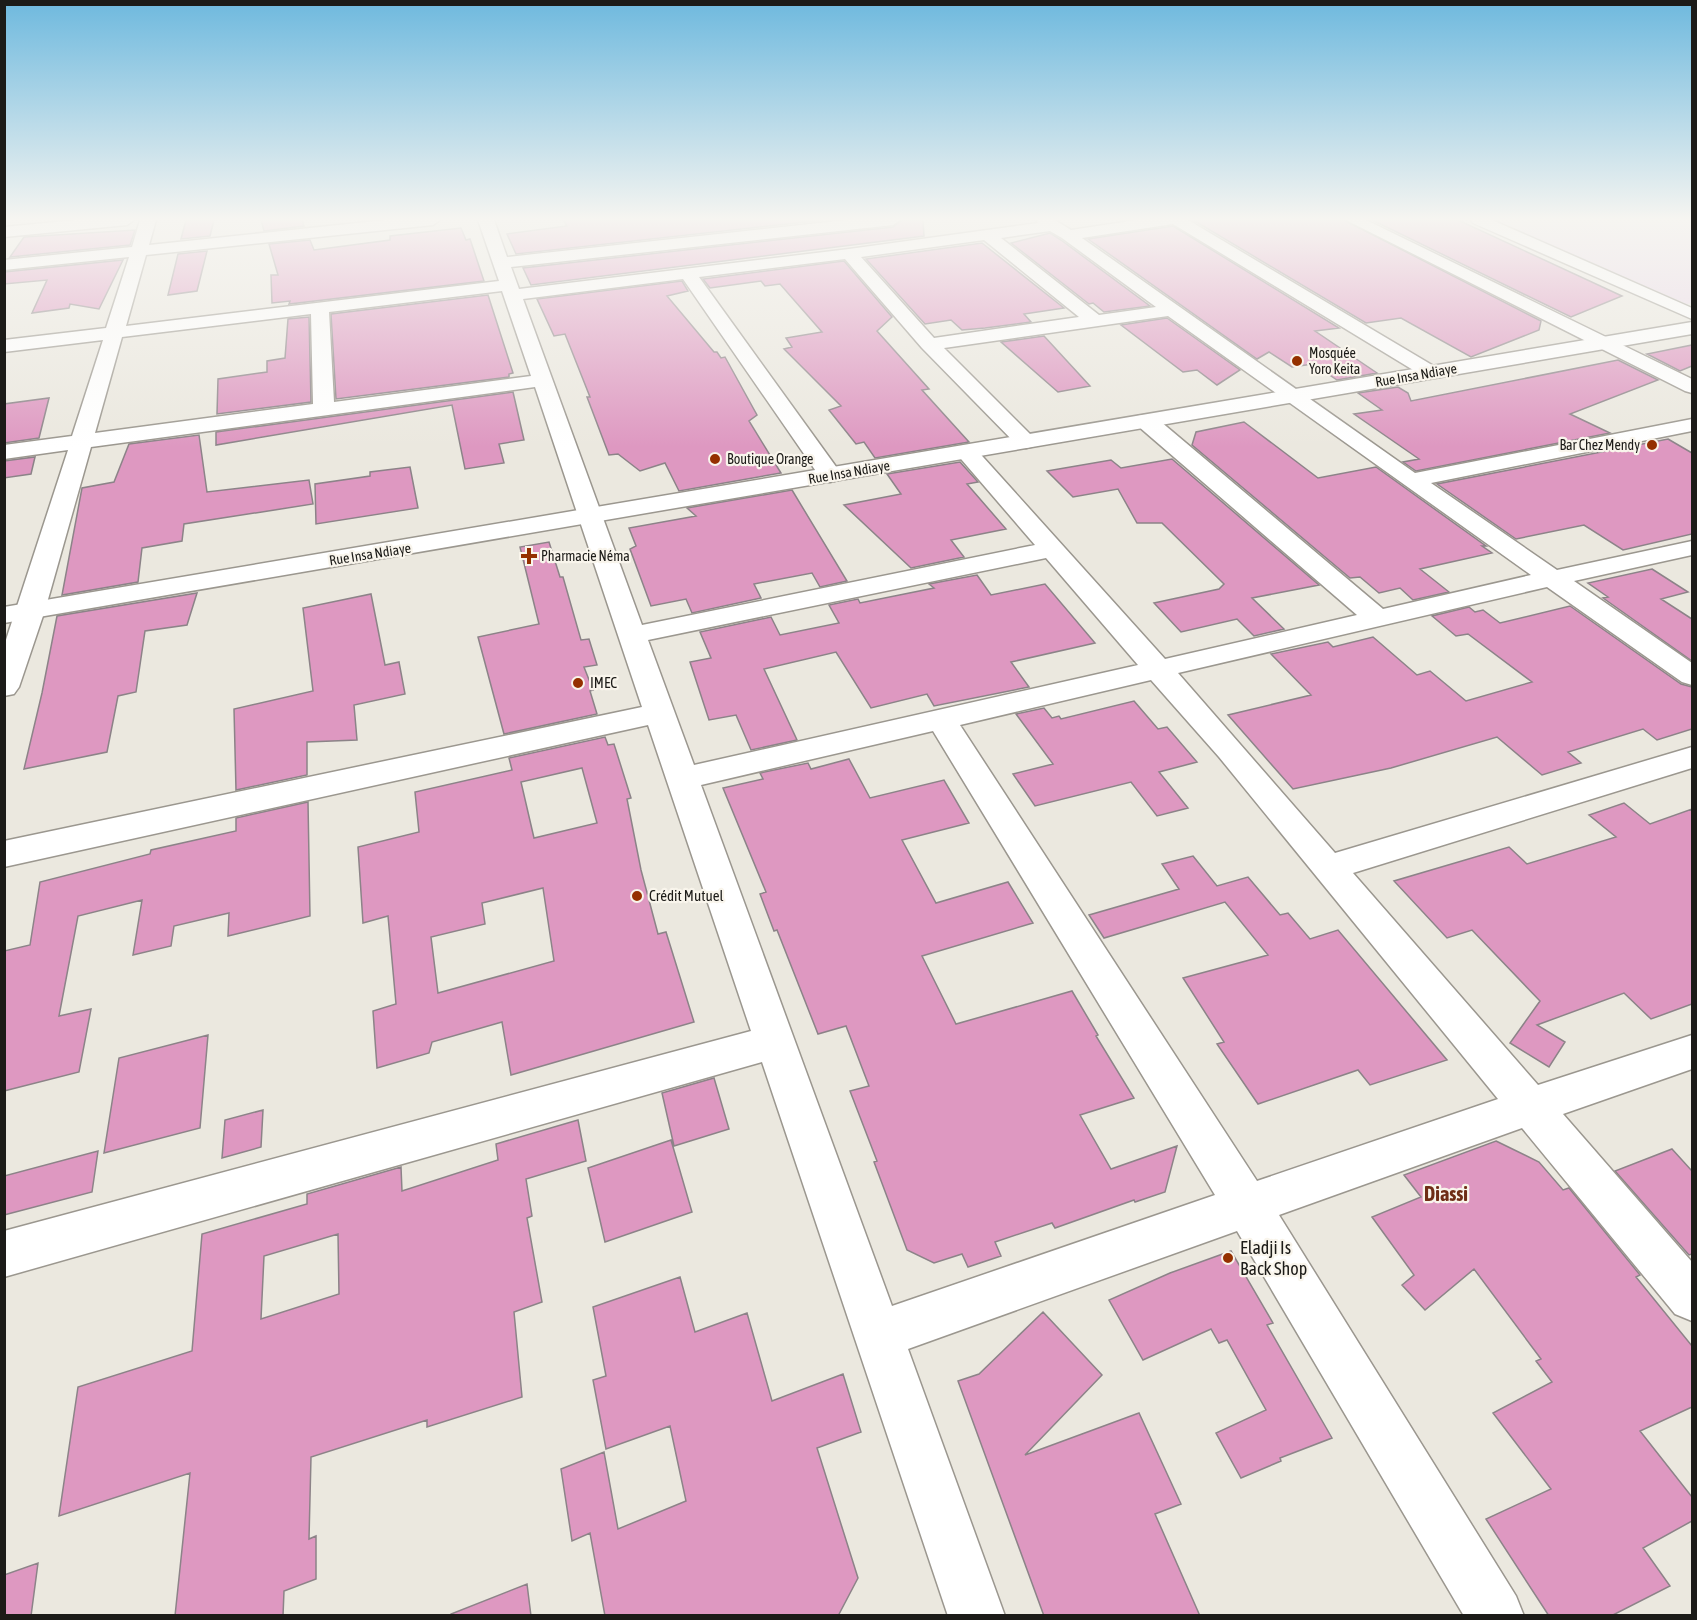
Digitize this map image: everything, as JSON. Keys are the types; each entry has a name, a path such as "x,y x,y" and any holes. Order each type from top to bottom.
{"street":[{"path":"4,687 18,612 81,442 125,296"},
{"path":"4,346 320,309 409,296"},
{"path":"512,296 977,1616"},
{"path":"703,296 830,476"},
{"path":"886,296 929,344 1026,441"},
{"path":"1063,296 1095,321"},
{"path":"1152,296 1293,398 1692,676"},
{"path":"1301,296 1430,372"},
{"path":"1507,296 1692,387"},
{"path":"1650,296 1692,314"},
{"path":"320,309 324,409"},
{"path":"929,344 1172,310"},
{"name":"Rue Insa Ndiaye","path":"18,612 1293,398 1430,372 1692,328"},
{"path":"4,452 544,380"},
{"path":"1146,421 1377,618"},
{"path":"1413,480 1692,425"},
{"path":"966,452 1230,750 1692,1297"},
{"path":"681,779 942,721 1552,578 1692,548"},
{"path":"632,635 1051,549"},
{"path":"4,854 660,713"},
{"path":"942,721 1248,1207 1496,1616"},
{"path":"1328,868 1692,757"},
{"path":"4,1254 774,1042"},
{"path":"879,1335 1248,1207 1529,1106 1692,1052"}],"shaded area":[{"path":"1668,296 1692,296 1692,303 1687,304"}],"building":[{"path":"40,296 106,296 99,309 70,304 69,308 32,313"},
{"path":"272,296 360,296 289,304 290,301 272,303"},
{"path":"488,296 513,373 509,374 509,377 336,399 331,314"},
{"path":"564,296 669,296 714,352 717,352 721,358 725,357 757,415 749,421 781,473 679,491 665,463 640,471 618,454 609,455 587,397 590,397 565,334 554,336 537,299"},
{"path":"790,296 874,296 892,317 877,331 929,389 922,390 969,442 875,458 864,442 856,444 829,410 841,406 784,349 792,347 786,338 822,332"},
{"path":"899,296 1048,296 1064,308 1024,314 1031,322 985,328 962,330 951,320 925,324"},
{"path":"1078,296 1136,296 1150,306 1104,312 1093,303 1089,304"},
{"path":"1168,296 1286,296 1339,328 1315,331 1377,373 1337,380 1313,364 1292,367 1269,352 1257,359"},
{"path":"1320,296 1491,296 1541,321 1539,330 1471,357 1401,318 1366,323"},
{"path":"1527,296 1622,296 1571,317"},
{"path":"309,317 311,402 217,414 218,379 267,372 267,361 285,358 288,319"},
{"path":"1167,318 1240,370 1217,385 1197,370 1183,372 1121,325"},
{"path":"1044,336 1090,386 1058,392 1001,342"},
{"path":"1692,345 1692,366 1680,371 1647,354"},
{"path":"1618,360 1658,380 1570,414 1610,433 1416,471 1403,462 1419,459 1354,414 1382,410 1358,393 1398,387 1408,393 1411,401"},
{"path":"513,392 524,440 499,444 504,463 465,469 452,405 216,445 216,432"},
{"path":"49,398 39,438 4,443 4,404"},
{"path":"1244,422 1318,478 1376,467 1486,546 1482,546 1492,553 1420,569 1449,592 1413,600 1400,588 1379,593 1360,577 1350,578 1192,445 1196,432"},
{"path":"199,435 207,492 309,480 313,504 184,524 182,541 142,548 138,582 62,595 82,488 114,482 129,444"},
{"path":"1668,439 1692,453 1692,534 1623,550 1584,525 1516,539 1437,484"},
{"path":"35,457 31,474 4,478 4,461"},
{"path":"1172,459 1319,585 1252,598 1284,629 1254,636 1237,619 1181,632 1154,603 1219,589 1224,584 1162,523 1137,523 1118,489 1073,497 1047,471 1111,460 1121,468"},
{"path":"960,462 978,482 967,484 1006,529 951,540 964,557 911,568 844,505 901,494 887,474"},
{"path":"410,467 418,508 316,524 315,484 370,476 370,472"},
{"path":"792,490 847,581 820,587 812,573 754,584 761,598 692,613 686,599 651,606 630,549 636,546 629,528 696,516 687,508"},
{"path":"549,542 560,577 563,577 581,640 589,639 597,665 584,667 593,690 590,691 597,714 504,734 478,637 539,624 520,547"},
{"path":"1652,569 1688,592 1661,599 1692,619 1692,661 1603,598 1608,597 1588,583"},
{"path":"977,575 991,595 1045,584 1095,643 1011,662 1029,687 934,706 927,694 871,708 836,652 764,669 797,740 751,750 736,715 709,720 690,662 711,658 700,632 771,617 780,635 839,623 829,605 858,599 860,603 934,588 929,584"},
{"path":"197,593 187,625 145,631 136,692 118,696 107,752 24,769 57,616"},
{"path":"371,594 385,665 399,662 405,694 354,705 357,740 307,742 307,775 236,790 234,709 313,691 303,608"},
{"path":"1570,606 1681,684 1692,687 1692,729 1657,740 1643,729 1568,752 1581,763 1542,775 1497,737 1391,768 1293,789 1228,715 1311,695 1271,654 1328,642 1333,647 1373,637 1417,675 1430,671 1466,701 1532,682 1468,634 1456,636 1432,616 1469,607 1475,612 1483,610 1500,623"},
{"path":"1134,701 1158,729 1167,727 1197,762 1159,772 1188,808 1157,816 1131,782 1035,806 1013,774 1053,764 1016,714 1044,708 1052,718 1059,716 1061,719"},
{"path":"605,737 608,745 614,744 631,798 627,799 641,870 658,934 666,932 694,1022 511,1075 502,1022 432,1042 429,1053 377,1068 373,1011 396,1004 388,916 363,923 358,847 419,832 415,792 512,770 509,758","holes":["582,768 597,823 534,838 521,782","543,888 554,961 438,993 431,937 485,924 482,903"]},
{"path":"849,759 870,798 944,780 969,823 902,840 936,903 1008,882 1033,923 922,956 956,1024 1072,991 1134,1098 1080,1115 1111,1169 1177,1146 1165,1192 1135,1202 1134,1200 1055,1228 1052,1223 995,1242 1001,1256 968,1267 962,1254 934,1263 907,1250 850,1091 869,1086 846,1026 818,1034 777,930 774,931 760,894 766,892 723,788 763,779 760,773 808,763 811,769"},
{"path":"308,802 310,916 228,936 229,913 174,926 171,946 133,955 142,900 78,916 59,1016 91,1009 79,1072 4,1091 4,951 30,945 40,882 150,854 151,850 236,831 236,818"},
{"path":"1624,803 1650,824 1692,809 1692,1004 1651,1019 1624,993 1537,1025 1565,1042 1549,1067 1510,1043 1540,1001 1472,930 1447,938 1394,881 1509,847 1527,864 1616,837 1589,815"},
{"path":"1193,856 1217,886 1248,877 1280,915 1288,913 1310,939 1338,930 1447,1060 1370,1085 1358,1070 1258,1104 1217,1044 1224,1042 1183,978 1268,955 1225,902 1104,938 1089,915 1179,889 1162,864"},
{"path":"208,1035 200,1128 104,1153 119,1058"},
{"path":"714,1078 729,1129 674,1146 662,1093"},
{"path":"263,1110 261,1147 222,1158 225,1120"},
{"path":"578,1120 586,1161 526,1179 532,1216 527,1218 542,1302 514,1312 522,1397 427,1427 427,1420 311,1457 309,1539 316,1536 316,1579 284,1591 283,1616 175,1616 190,1473 59,1516 78,1387 192,1351 202,1234 307,1204 307,1194 401,1167 402,1191 498,1160 496,1144","holes":["338,1234 339,1294 261,1319 264,1256"]},
{"path":"671,1140 692,1212 605,1242 588,1168"},
{"path":"1496,1141 1539,1162 1563,1190 1569,1188 1640,1275 1636,1277 1692,1346 1692,1407 1640,1431 1692,1497 1692,1521 1643,1548 1670,1586 1611,1616 1549,1616 1486,1519 1551,1489 1493,1413 1552,1382 1536,1361 1541,1359 1474,1269 1425,1310 1402,1285 1414,1275 1372,1217 1421,1197 1404,1175"},
{"path":"1672,1149 1692,1171 1692,1254 1689,1255 1615,1171"},
{"path":"98,1151 92,1192 4,1215 4,1176"},
{"path":"1231,1251 1273,1323 1267,1325 1332,1438 1280,1458 1281,1461 1241,1478 1216,1433 1266,1410 1227,1340 1219,1343 1211,1329 1143,1360 1109,1300 1170,1273"},
{"path":"680,1277 695,1332 747,1313 772,1401 843,1374 861,1432 817,1448 858,1578 838,1616 605,1616 590,1533 572,1541 561,1469 604,1452 618,1529 686,1501 670,1426 606,1449 593,1380 606,1376 593,1307"},
{"path":"1043,1312 1102,1375 1025,1455 1139,1413 1181,1504 1155,1514 1200,1616 1044,1616 958,1381 979,1374"},
{"path":"38,1563 31,1616 4,1616 4,1575"},
{"path":"527,1584 531,1616 451,1616 451,1614"}],"place":[{"name":"Mosquée Yoro Keita","path":"1297,361"},
{"name":"Bar Chez Mendy","path":"1652,445"},
{"name":"Boutique Orange","path":"715,459"},
{"name":"Pharmacie Néma","path":"529,556"},
{"name":"IMEC","path":"578,683"},
{"name":"Crédit Mutuel","path":"637,896"},
{"name":"Eladji Is Back Shop","path":"1228,1258"}],"district":[{"name":"Diassi","path":"1446,1194"}]}
